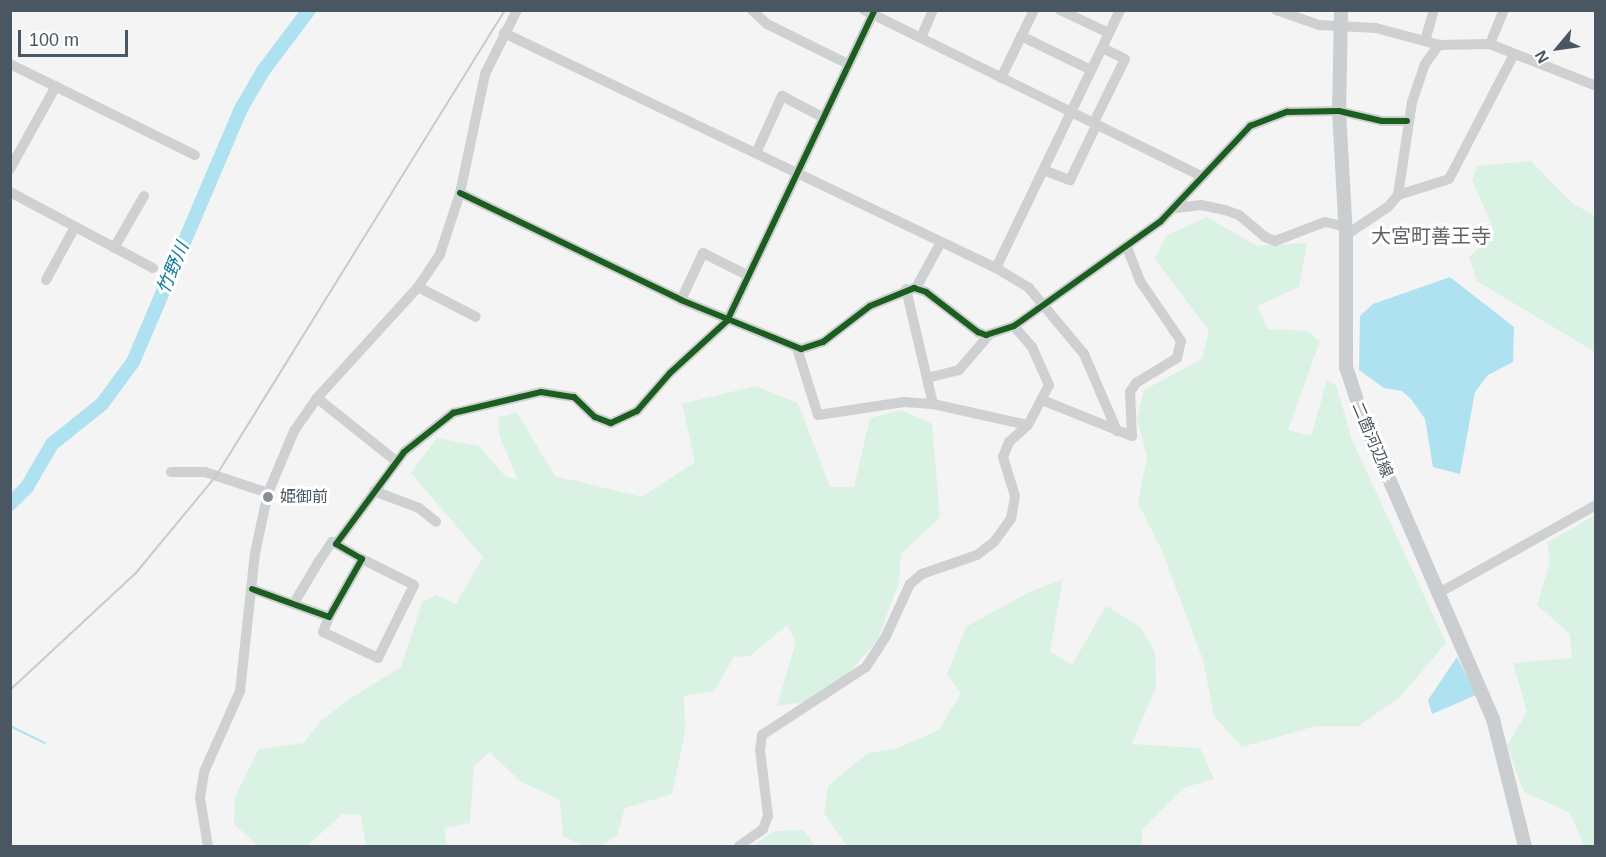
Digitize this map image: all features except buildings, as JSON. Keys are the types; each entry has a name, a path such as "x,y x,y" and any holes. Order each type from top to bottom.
{"main road":[{"name":"二箇河辺線","path":"1342,17 1339,111 1346,231 1346,367 1360,411 1437,594 1493,719 1525,846"}],"street":[{"path":"208,846 201,798 204,772 240,691 252,589 268,493 294,431 317,398 418,287 443,247 460,193 484,74 518,10"},
{"path":"752,10 767,24 848,64"},
{"path":"921,39 933,10"},
{"path":"1001,78 1034,10"},
{"path":"1060,10 1109,33"},
{"path":"996,268 1046,171 1120,10"},
{"path":"1276,10 1295,19 1319,25 1342,17 1439,45 1490,44 1513,56 1596,86"},
{"path":"1425,41 1434,10"},
{"path":"1490,44 1504,10"},
{"path":"336,544 396,461 431,427 453,413 527,394 564,393 604,421 628,418 727,321 824,118 871,12 921,39 1203,177"},
{"path":"504,33 996,268 1029,288 1084,354 1118,431"},
{"path":"1021,36 1092,70"},
{"path":"1398,195 1407,122 1425,64 1439,45"},
{"path":"1046,171 1070,180 1096,123 1125,59 1102,48"},
{"path":"1176,208 1201,205 1225,210 1239,215 1265,237 1275,241 1325,222 1346,231 1388,207 1398,195 1449,179 1513,56"},
{"path":"10,64 195,155"},
{"path":"10,169 56,86"},
{"path":"756,153 782,96 824,118"},
{"path":"927,378 959,370 990,334 1014,326 1127,247 1176,208 1235,138 1269,116 1287,112 1339,111 1382,121 1407,122"},
{"path":"10,192 153,268"},
{"path":"460,193 681,300 727,321 797,348 823,342 870,306 911,289 926,292 970,328 990,334"},
{"path":"114,248 144,196"},
{"path":"46,280 75,227"},
{"path":"933,404 911,289 941,242"},
{"path":"1042,400 1132,436 1130,392 1136,383 1172,363 1182,347 1174,327 1140,281 1127,247"},
{"path":"681,300 703,253 749,276"},
{"path":"418,287 476,317"},
{"path":"739,846 763,829 768,816 760,750 762,735 866,667 886,636 910,584 921,574 977,555 994,542 1014,510 1015,496 1003,457 1009,442 1028,425 1049,386 1045,371 1014,326"},
{"path":"797,348 818,415 904,402 933,404 1028,425"},
{"path":"317,398 396,461"},
{"path":"171,472 205,472 268,493"},
{"path":"374,491 419,508 436,522"},
{"path":"1437,594 1596,505"},
{"path":"294,603 332,543 414,585 378,658 323,632 329,616 362,559"},
{"path":"252,589 329,616"}],"green space":[{"path":"1531,161 1572,203 1595,216 1595,352 1477,281 1469,257 1495,233 1472,180 1477,166"},
{"path":"1207,217 1257,246 1307,243 1299,287 1257,306 1268,329 1307,331 1320,341 1288,430 1311,436 1327,380 1336,385 1352,440 1446,643 1401,696 1359,726 1316,726 1242,747 1214,716 1203,660 1162,551 1138,503 1147,456 1137,419 1144,390 1202,359 1209,331 1155,259 1166,236"},
{"path":"755,386 798,403 830,487 854,487 870,418 901,410 932,424 940,517 901,554 899,582 878,639 849,673 806,702 777,706 796,642 787,625 750,656 734,657 714,691 684,696 685,732 672,794 625,808 617,835 601,846 584,846 563,836 560,800 520,781 490,752 474,766 470,823 444,828 447,846 366,846 361,815 342,814 307,846 257,845 234,824 235,797 259,749 304,743 321,721 348,700 401,667 422,602 436,595 456,604 483,557 411,473 437,438 479,446 505,476 518,480 499,435 499,417 517,413 555,476 642,497 695,462 682,404"},
{"path":"1595,515 1596,846 1584,846 1570,813 1524,792 1507,746 1527,712 1513,663 1572,658 1570,634 1537,605 1550,562 1547,543"},
{"path":"1063,579 1050,651 1072,665 1106,606 1140,627 1155,652 1156,687 1132,744 1200,748 1214,779 1183,788 1142,829 1142,846 847,846 824,813 828,786 868,753 898,748 939,730 961,693 947,674 966,627 1027,593"},
{"path":"803,830 815,846 752,846 775,831"}],"water":[{"path":"1450,277 1514,327 1513,362 1488,375 1475,392 1460,474 1433,467 1425,419 1411,399 1402,391 1384,388 1359,370 1360,316 1373,304"},
{"path":"1457,657 1476,695 1432,714 1428,700"}],"waterway":[{"name":"竹野川","path":"10,504 27,487 52,444 102,404 133,362 242,107 263,71 309,10"},
{"path":"10,726 45,743"}],"railway":[{"path":"10,690 135,574 216,476 505,10"}],"cycle path":[{"path":"252,589 329,617 362,559 336,544 404,452 453,413 541,392 574,397 595,417 611,423 637,411 670,373 727,321 875,10"},
{"path":"460,193 681,300 801,349 823,342 870,306 914,288 926,292 978,332 986,335 1014,326 1160,222 1250,126 1287,112 1339,111 1382,121 1407,121"}],"place":[{"name":"姫御前","path":"268,497"}],"district":[{"name":"大宮町善王寺","path":"1431,236"}]}
